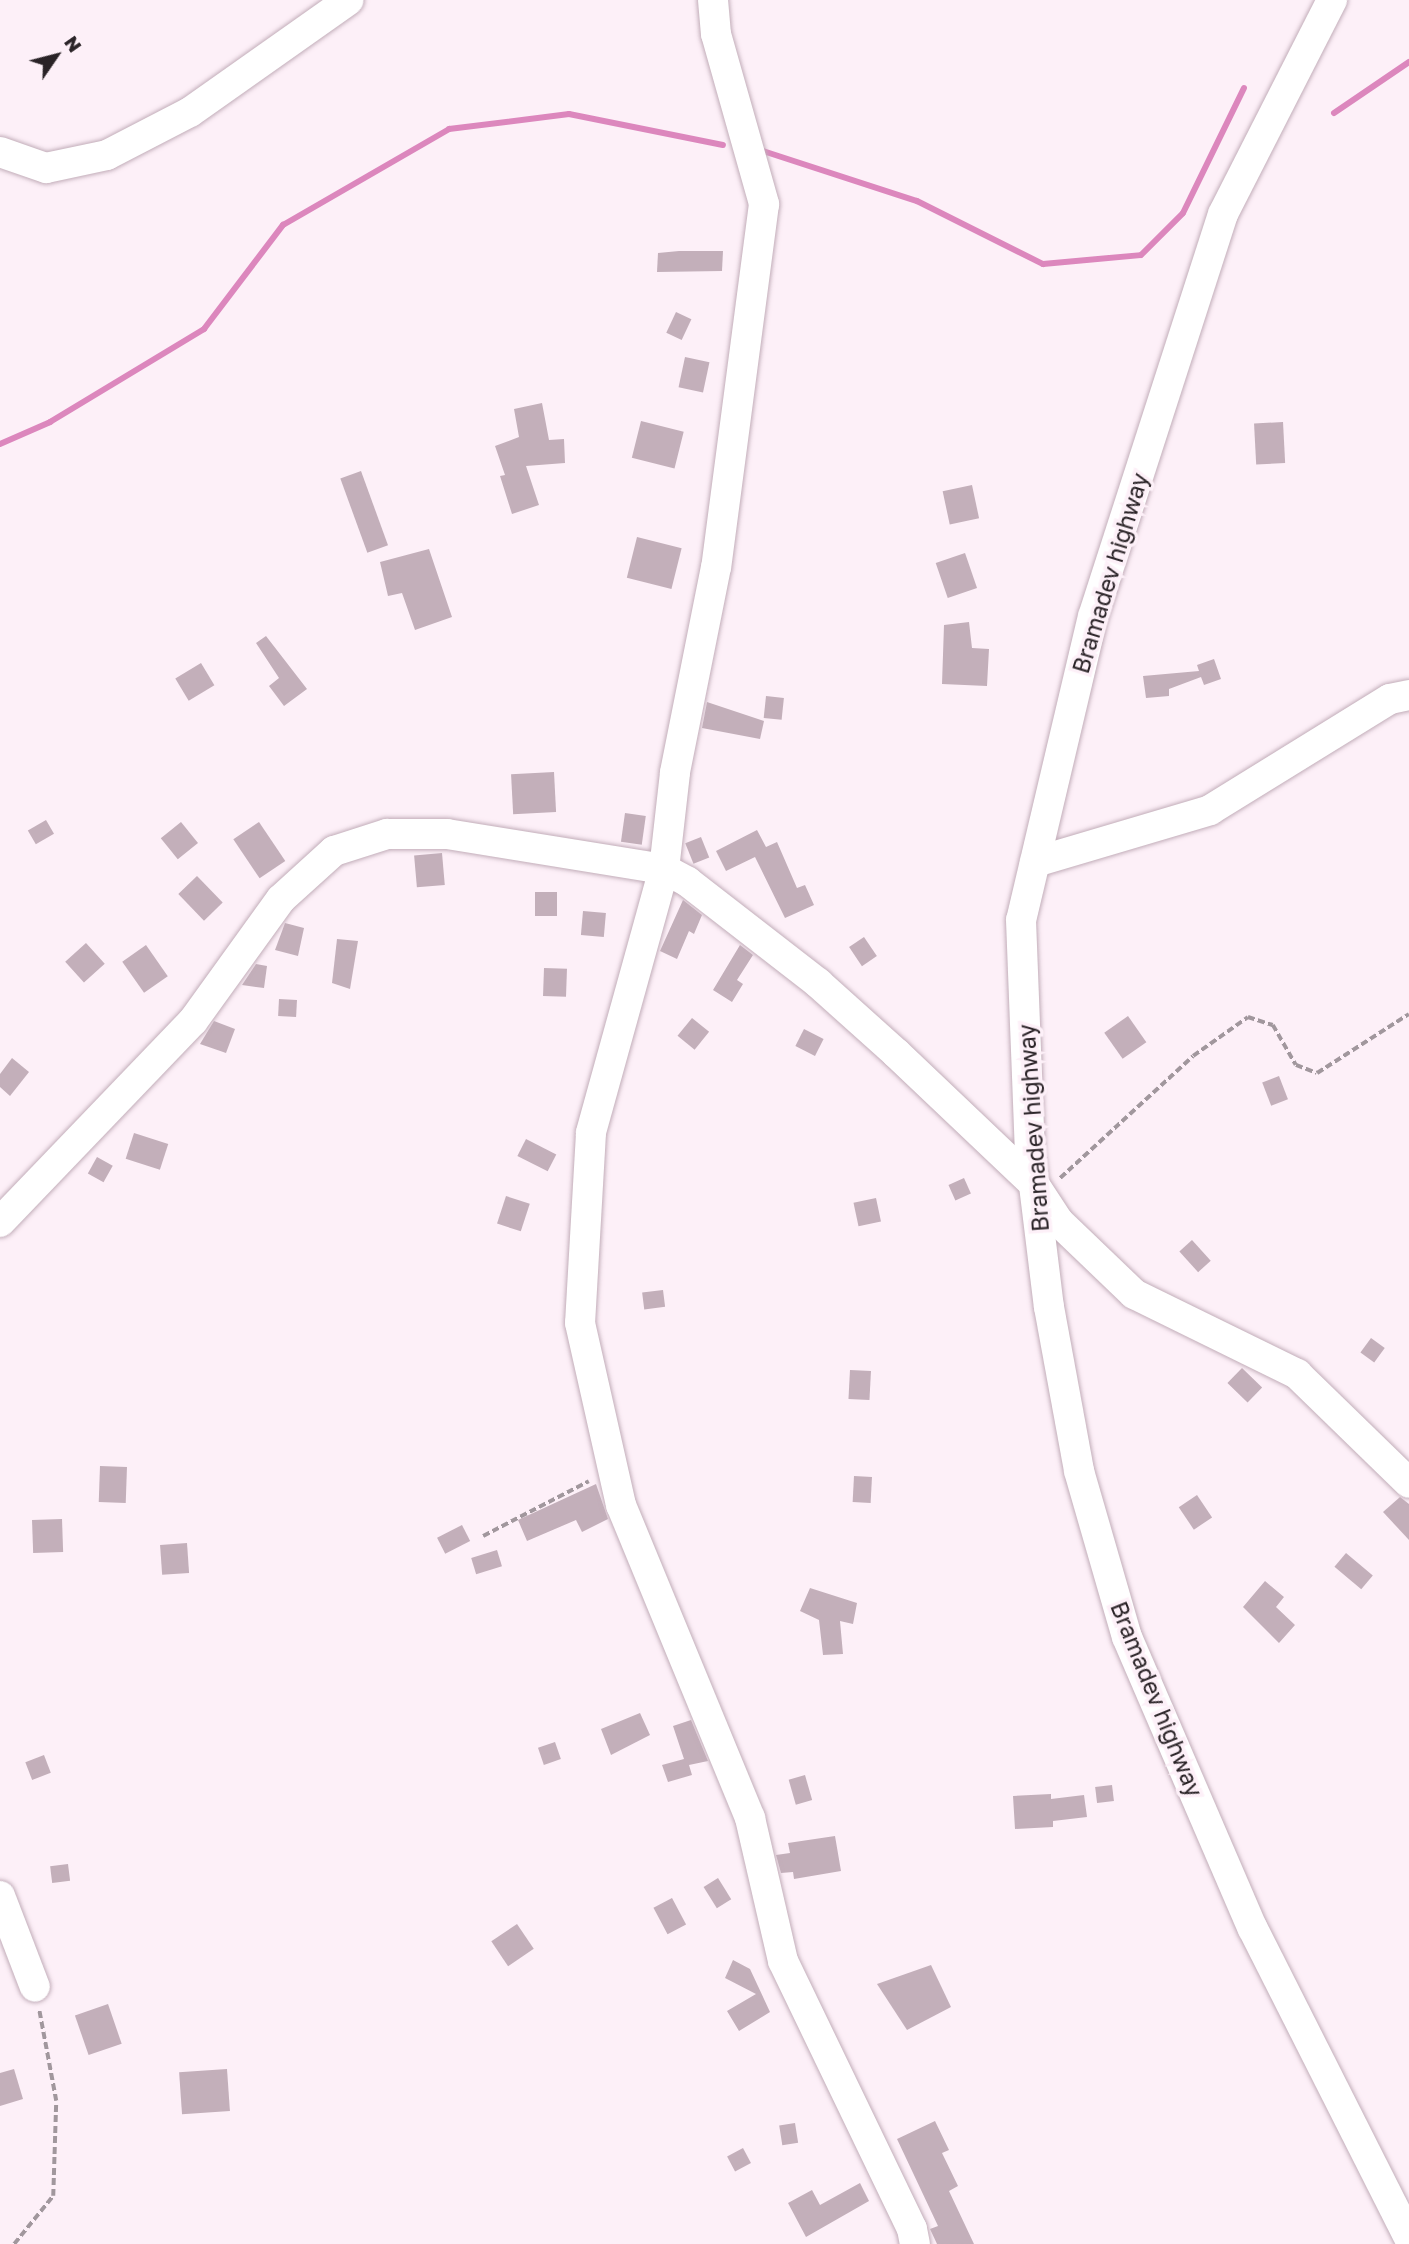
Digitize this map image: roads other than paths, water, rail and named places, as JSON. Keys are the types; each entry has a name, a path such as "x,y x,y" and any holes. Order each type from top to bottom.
{"street":[{"path":"0,152 46,168 107,155 190,112 349,0"},
{"path":"713,0 716,34 764,204 716,567 675,773 664,869 591,1133 580,1323 621,1505 750,1818 783,1961 912,2229 915,2244"},
{"name":"Bramadev highway","path":"1332,0 1223,215 1093,616 1021,920 1049,1307 1079,1471 1127,1637 1253,1929 1409,2238"},
{"path":"1035,862 1210,810 1390,699 1409,695"},
{"path":"0,1222 193,1021 281,899 334,851 387,834 447,834 664,869 688,882 818,983 1039,1190 1059,1222 1134,1294 1297,1374 1409,1483"},
{"path":"0,1896 35,1987"}],"waterway":[{"path":"1334,113 1409,62"},
{"path":"763,151 917,201 1043,264 1141,255 1183,213 1244,88"},
{"path":"0,444 50,422 204,329 283,225 449,129 569,114 723,145"}]}
